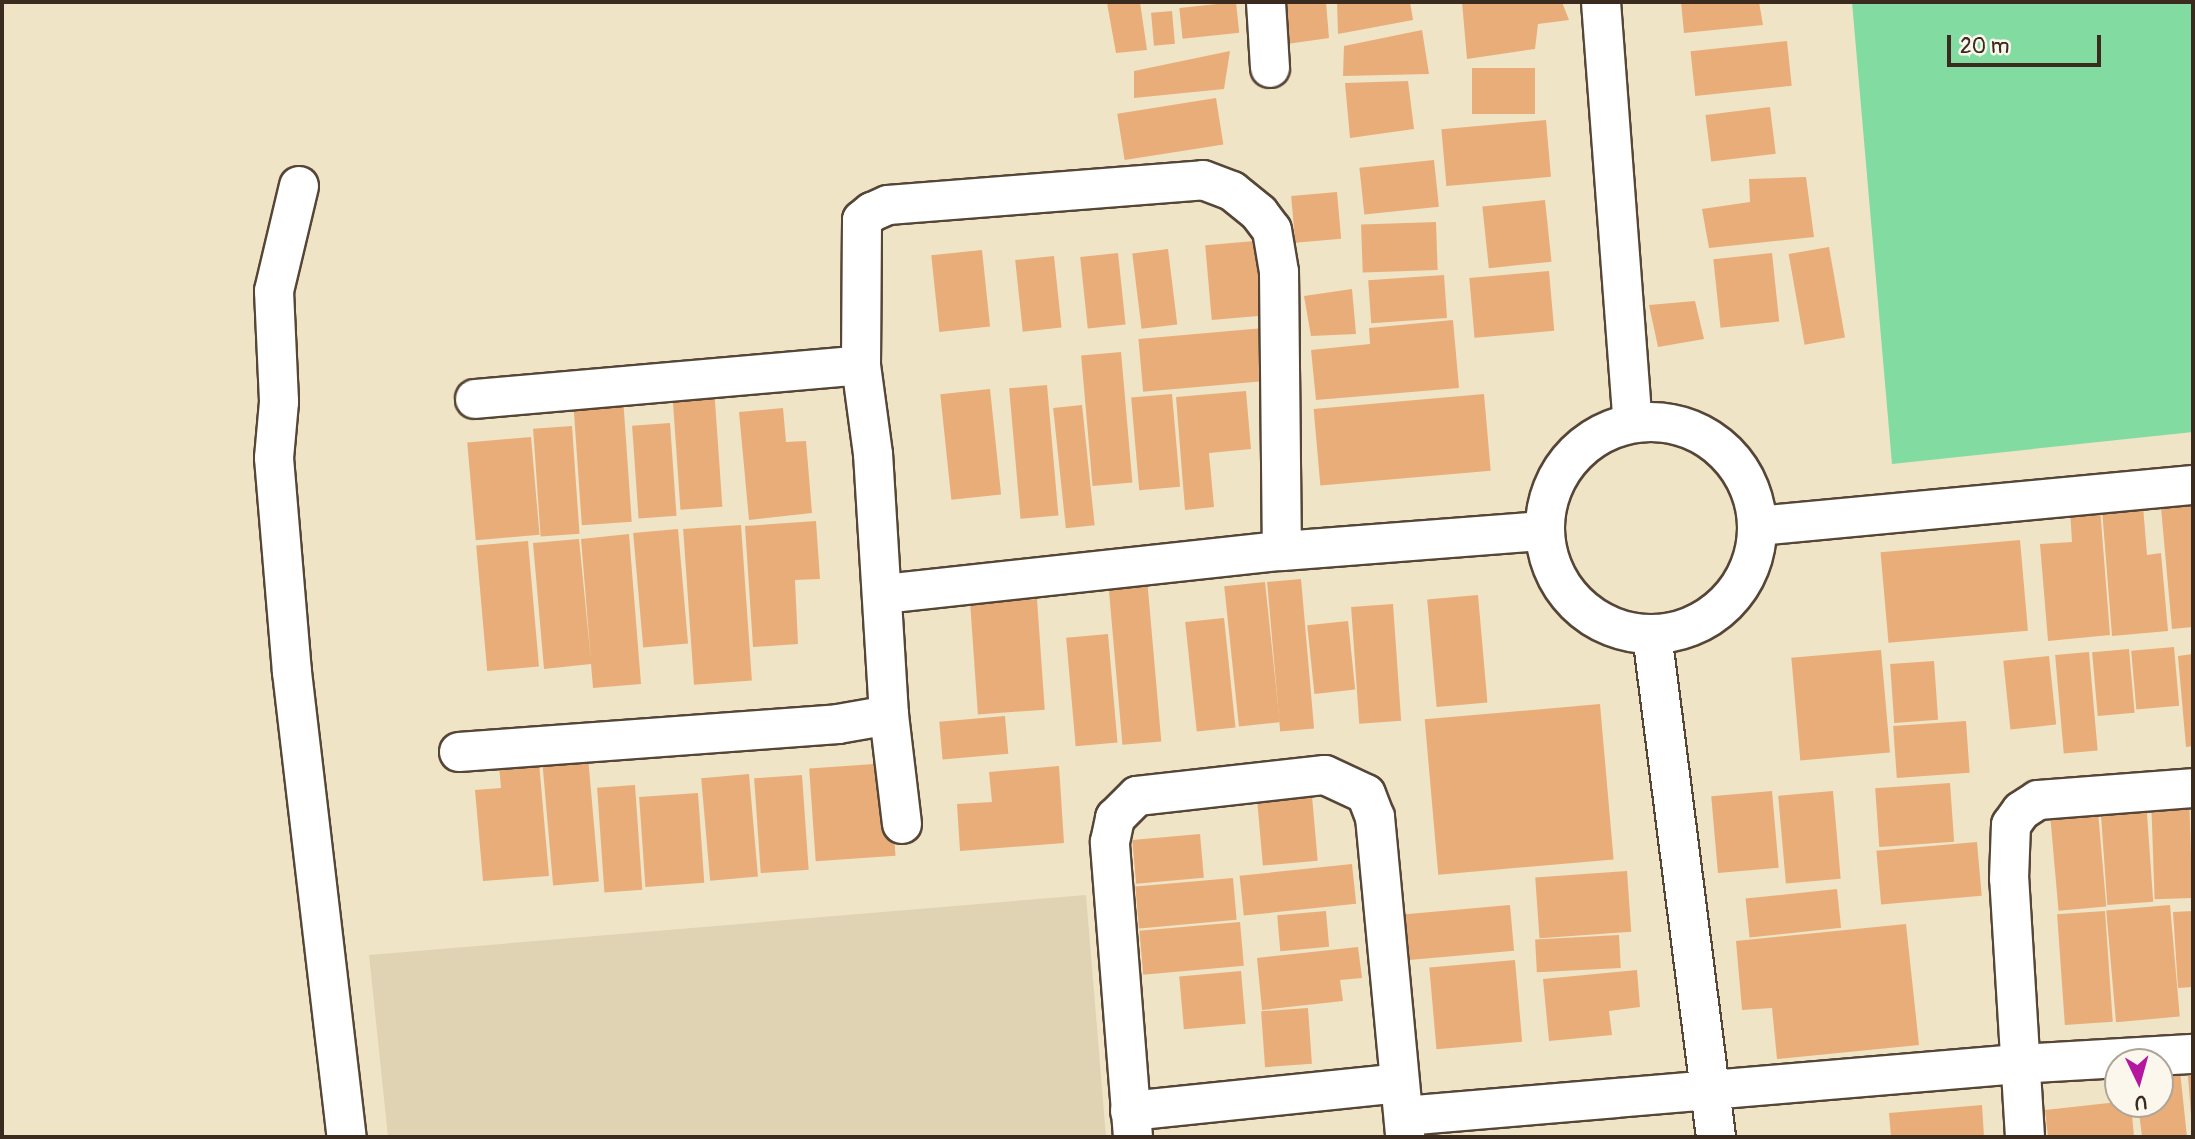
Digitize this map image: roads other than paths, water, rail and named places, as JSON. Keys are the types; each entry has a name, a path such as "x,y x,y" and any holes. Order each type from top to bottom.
{"street":[{"path":"1266,2 1270,68"},
{"path":"1601,2 1633,423"},
{"path":"902,824 890,715 883,594 861,365 862,220 872,212 888,205 1203,180 1232,191 1272,230 1279,272 1282,551"},
{"path":"299,186 274,291 279,402 274,458 292,672 347,1137"},
{"path":"475,399 861,365"},
{"path":"1633,423 1670,423 1693,431 1733,458 1751,490 1758,526 1754,559 1738,589 1715,613 1685,628 1652,634 1619,629 1589,615 1564,591 1549,561 1544,531 1550,489 1570,458 1599,435 1633,423"},
{"path":"1758,526 2193,485"},
{"path":"883,594 1282,551 1544,531"},
{"path":"1652,634 1716,1137"},
{"path":"458,752 838,724 890,715"},
{"path":"1403,1112 1375,817 1367,794 1325,775 1137,796 1115,818 1110,842 1132,1124 1403,1112 2018,1064 2193,1054"},
{"path":"2025,1137 2018,1064 2009,879 2011,825 2021,811 2038,800 2193,788"}]}
